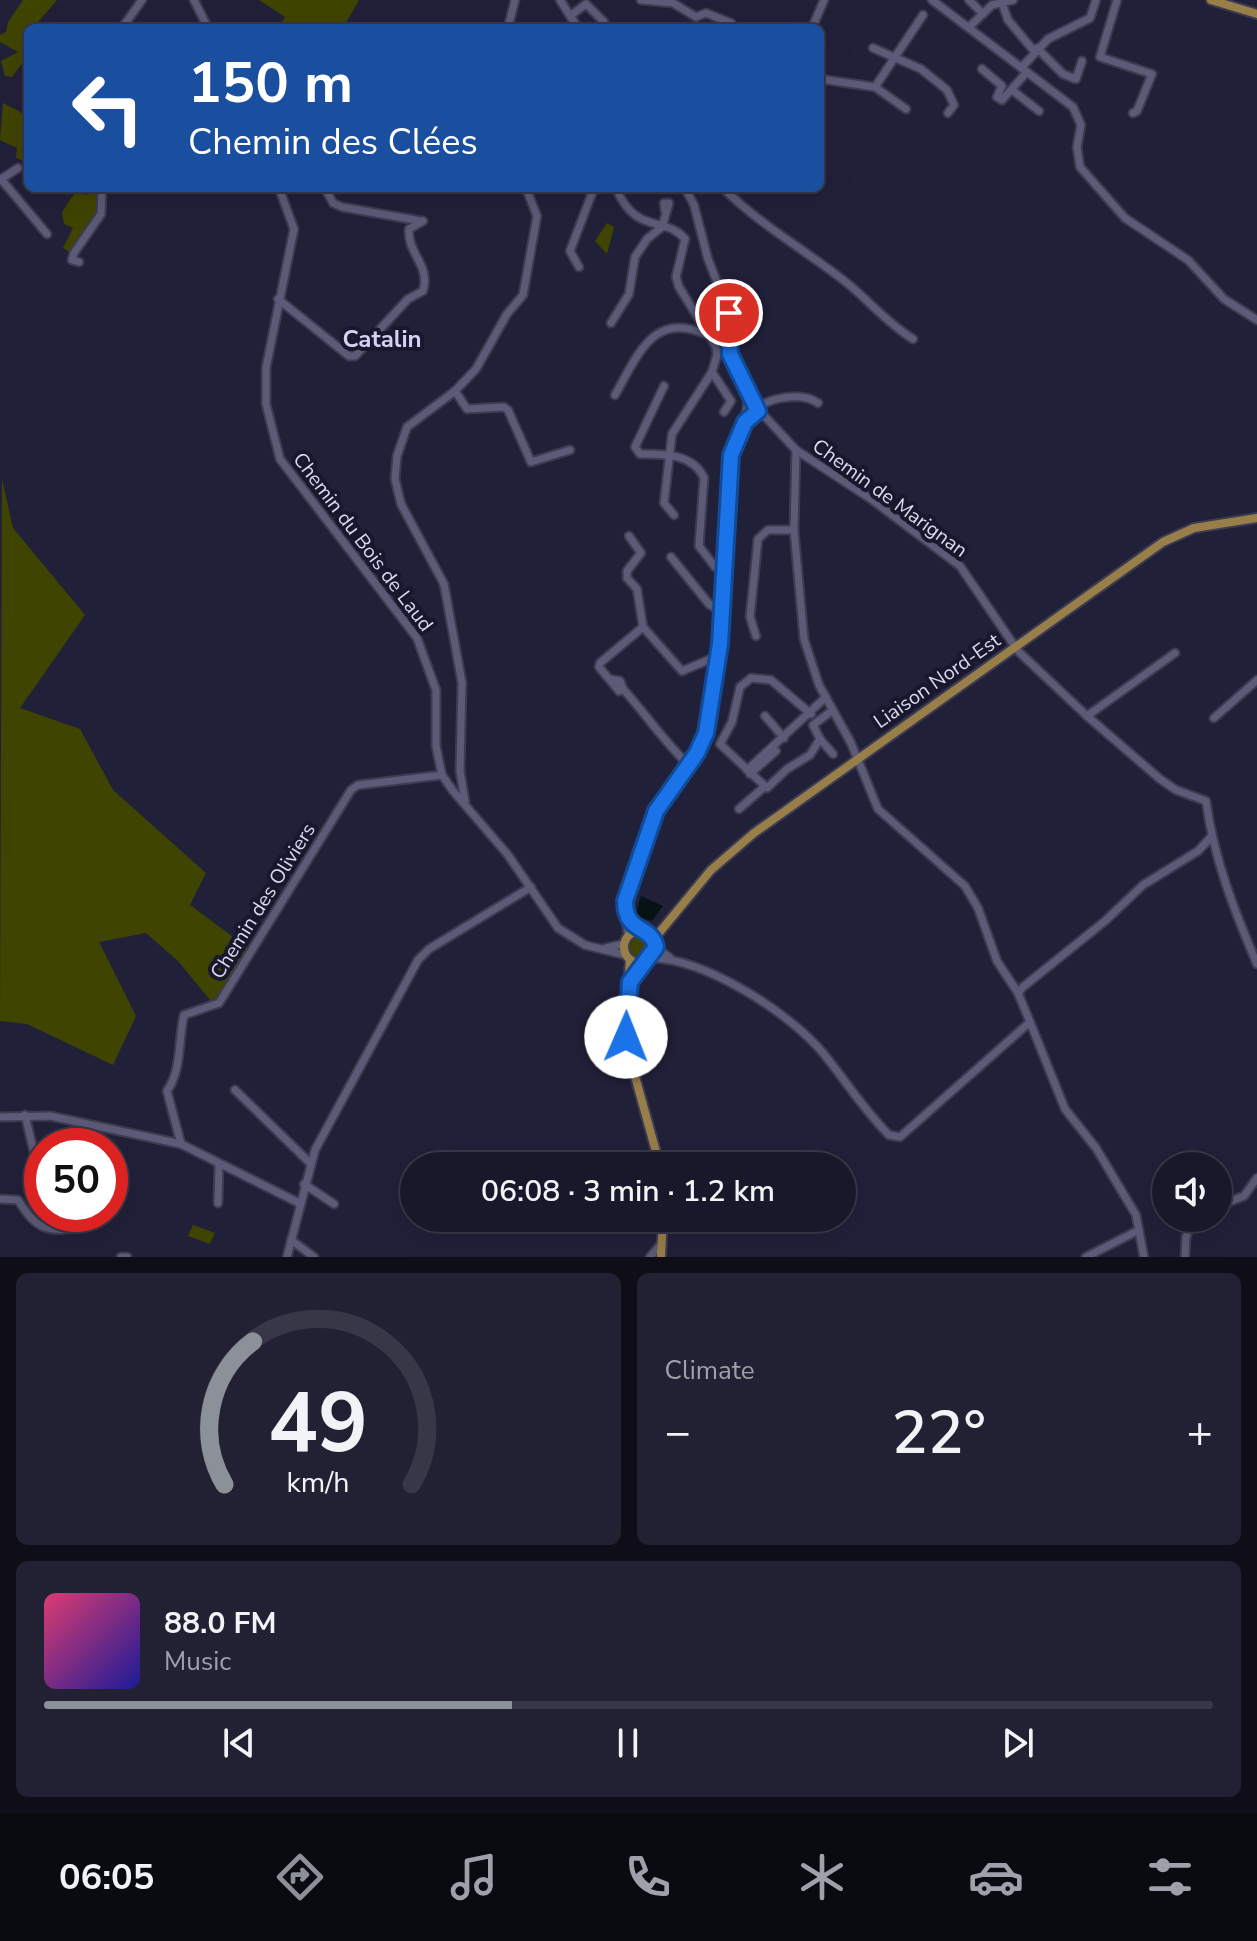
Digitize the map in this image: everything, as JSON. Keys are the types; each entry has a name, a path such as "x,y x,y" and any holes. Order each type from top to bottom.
{"main road":[{"path":"1211,0 1257,12"},
{"path":"1228,0 1257,12"},
{"name":"Liaison Nord-Est","path":"655,943 665,921 726,856 857,757 1163,542 1194,528 1257,518"},
{"name":"Liaison Nord-Est","path":"642,931 665,921"},
{"path":"630,982 642,963 652,958 655,943 642,931 626,940 630,982 626,1017 628,1051 656,1152"},
{"path":"628,958 642,963"},
{"path":"661,1257 662,1232"}],"street":[{"path":"125,24 142,0"},
{"path":"194,0 206,24"},
{"path":"509,24 515,0"},
{"path":"560,0 575,24"},
{"path":"641,0 673,3 696,17 706,13 731,23"},
{"path":"814,24 824,0"},
{"path":"932,0 1079,114 1077,158 1080,167 1125,218 1188,260 1224,299 1257,320"},
{"path":"969,0 983,14"},
{"path":"969,27 992,5 1013,0"},
{"path":"982,69 1002,86 997,97 1002,100 1036,50 1059,32 1090,18 1096,0"},
{"path":"1117,0 1100,57 1152,74 1137,111 1133,113"},
{"path":"1001,1 1019,38 1063,74 1076,79"},
{"path":"570,16 586,4 603,24"},
{"path":"875,87 923,15"},
{"path":"873,48 896,56 947,90 954,109 948,113"},
{"path":"1079,88 1076,79 1082,61"},
{"path":"824,80 875,87 906,109"},
{"path":"1011,91 1039,111"},
{"path":"18,168 0,180 47,234"},
{"path":"79,262 72,260 74,253 101,214 102,192"},
{"name":"Chemin du Bois de Laud","path":"280,192 294,229 266,368 266,404 280,459 341,535 421,646 436,690 436,746 442,775"},
{"path":"278,299 349,356 355,356 408,299 423,291 425,270 408,243 409,229 425,222 342,207 333,203 327,192"},
{"path":"465,803 460,771 462,683 444,584 401,504 395,479 397,456 407,427 455,391 476,369 526,290 537,216 528,192"},
{"path":"579,267 570,251 592,192"},
{"path":"618,192 621,201 645,224 676,230 685,239"},
{"path":"687,192 729,313 730,354 754,410"},
{"path":"727,192 841,278 876,312 913,339"},
{"path":"611,323 626,302 635,257 647,239 662,227 665,211"},
{"path":"645,224 647,239"},
{"path":"685,239 701,237"},
{"path":"674,515 664,503 668,454 678,420 712,372 716,351 676,277 685,239"},
{"path":"615,395 646,342 659,331 681,327 707,335"},
{"path":"716,351 730,344"},
{"path":"716,351 730,354"},
{"path":"712,372 731,401 724,412"},
{"path":"664,386 635,447 640,454 668,454 701,472 704,478 699,546 715,567 725,570"},
{"path":"455,391 467,409 504,407 508,410 531,462 570,450"},
{"path":"600,949 626,940 628,886 649,827 672,784 706,733 720,644 731,455 745,422 754,410 773,398 811,398 818,403"},
{"name":"Chemin de Marignan","path":"754,410 767,419 796,450 871,499 960,566 1015,646 1087,716 1160,779 1176,790 1206,801 1211,837"},
{"path":"796,450 794,530 804,639 826,697 857,757 878,809 955,876 971,895 997,961 1018,993 1065,1109 1096,1148 1136,1215 1144,1257"},
{"path":"757,522 762,532"},
{"path":"762,532 794,530"},
{"path":"756,636 750,617 758,539 762,532"},
{"path":"629,536 641,553 627,571 627,578 637,589 643,627 682,671 713,658 720,644"},
{"path":"671,557 709,604 722,612"},
{"path":"643,627 600,663 601,671 617,690 623,689 659,728 672,751 688,764"},
{"path":"1087,716 1175,653"},
{"path":"763,788 720,744 732,722 744,681 771,680 811,714"},
{"path":"1214,718 1257,680"},
{"path":"749,772 826,697"},
{"path":"749,772 804,726 813,725 833,710"},
{"path":"765,716 784,738"},
{"path":"813,725 833,754"},
{"path":"739,809 810,755 820,739"},
{"path":"442,775 531,887 558,928 577,941 628,958"},
{"name":"Chemin des Oliviers","path":"181,1144 167,1097 177,1078 178,1042 184,1015 219,1003 351,790 358,785 442,775"},
{"path":"1018,993 1143,885 1198,851 1211,837"},
{"path":"1211,837 1228,895 1257,964"},
{"path":"287,1257 310,1163 418,960 429,949 531,887"},
{"path":"625,912 642,931"},
{"path":"655,943 675,961"},
{"path":"652,958 675,961 734,986 782,1016 820,1050 882,1128 894,1138 904,1135 1030,1022"},
{"path":"235,1090 310,1163"},
{"path":"25,1115 28,1128"},
{"path":"0,1117 50,1116 181,1144 299,1203"},
{"path":"218,1203 219,1164"},
{"path":"1232,1201 1244,1196 1257,1178"},
{"path":"304,1184 334,1204"},
{"path":"0,1199 18,1200 24,1210"},
{"path":"1086,1257 1139,1230"},
{"path":"1185,1257 1188,1232"},
{"path":"291,1240 314,1257"},
{"path":"650,1257 662,1243"}],"shaded area":[{"path":"23,0 57,0 36,24 24,24 24,61 12,77 5,76 1,61 18,52 0,42 0,35 6,32 8,22"},
{"path":"259,0 359,0 345,24 281,24 285,17"},
{"path":"3,103 24,116 24,161 16,158 17,148 0,140"},
{"path":"75,192 87,195 99,192 98,215 71,253 63,248 73,228 64,224 62,212"},
{"path":"607,223 614,227 607,254 595,241"},
{"path":"2,479 13,528 85,615 20,708 80,729 113,790 206,873 190,905 248,948 215,1006 178,961 146,933 99,942 136,1016 113,1065 27,1024 0,1021"},
{"path":"641,896 663,906 652,921 640,918 636,913"},
{"path":"639,935 647,938 650,946 647,954 639,957 631,954 628,946 631,938"},
{"path":"193,1225 215,1233 210,1244 188,1236"}],"district":[{"name":"Catalin","path":"382,339"}],"route":[{"path":"626,1037 630,982 642,963 652,958 656,947 651,935 637,930 625,912 628,886 656,811 672,784 697,753 706,733 720,644 731,455 745,422 758,411 730,354 729,313"}]}
